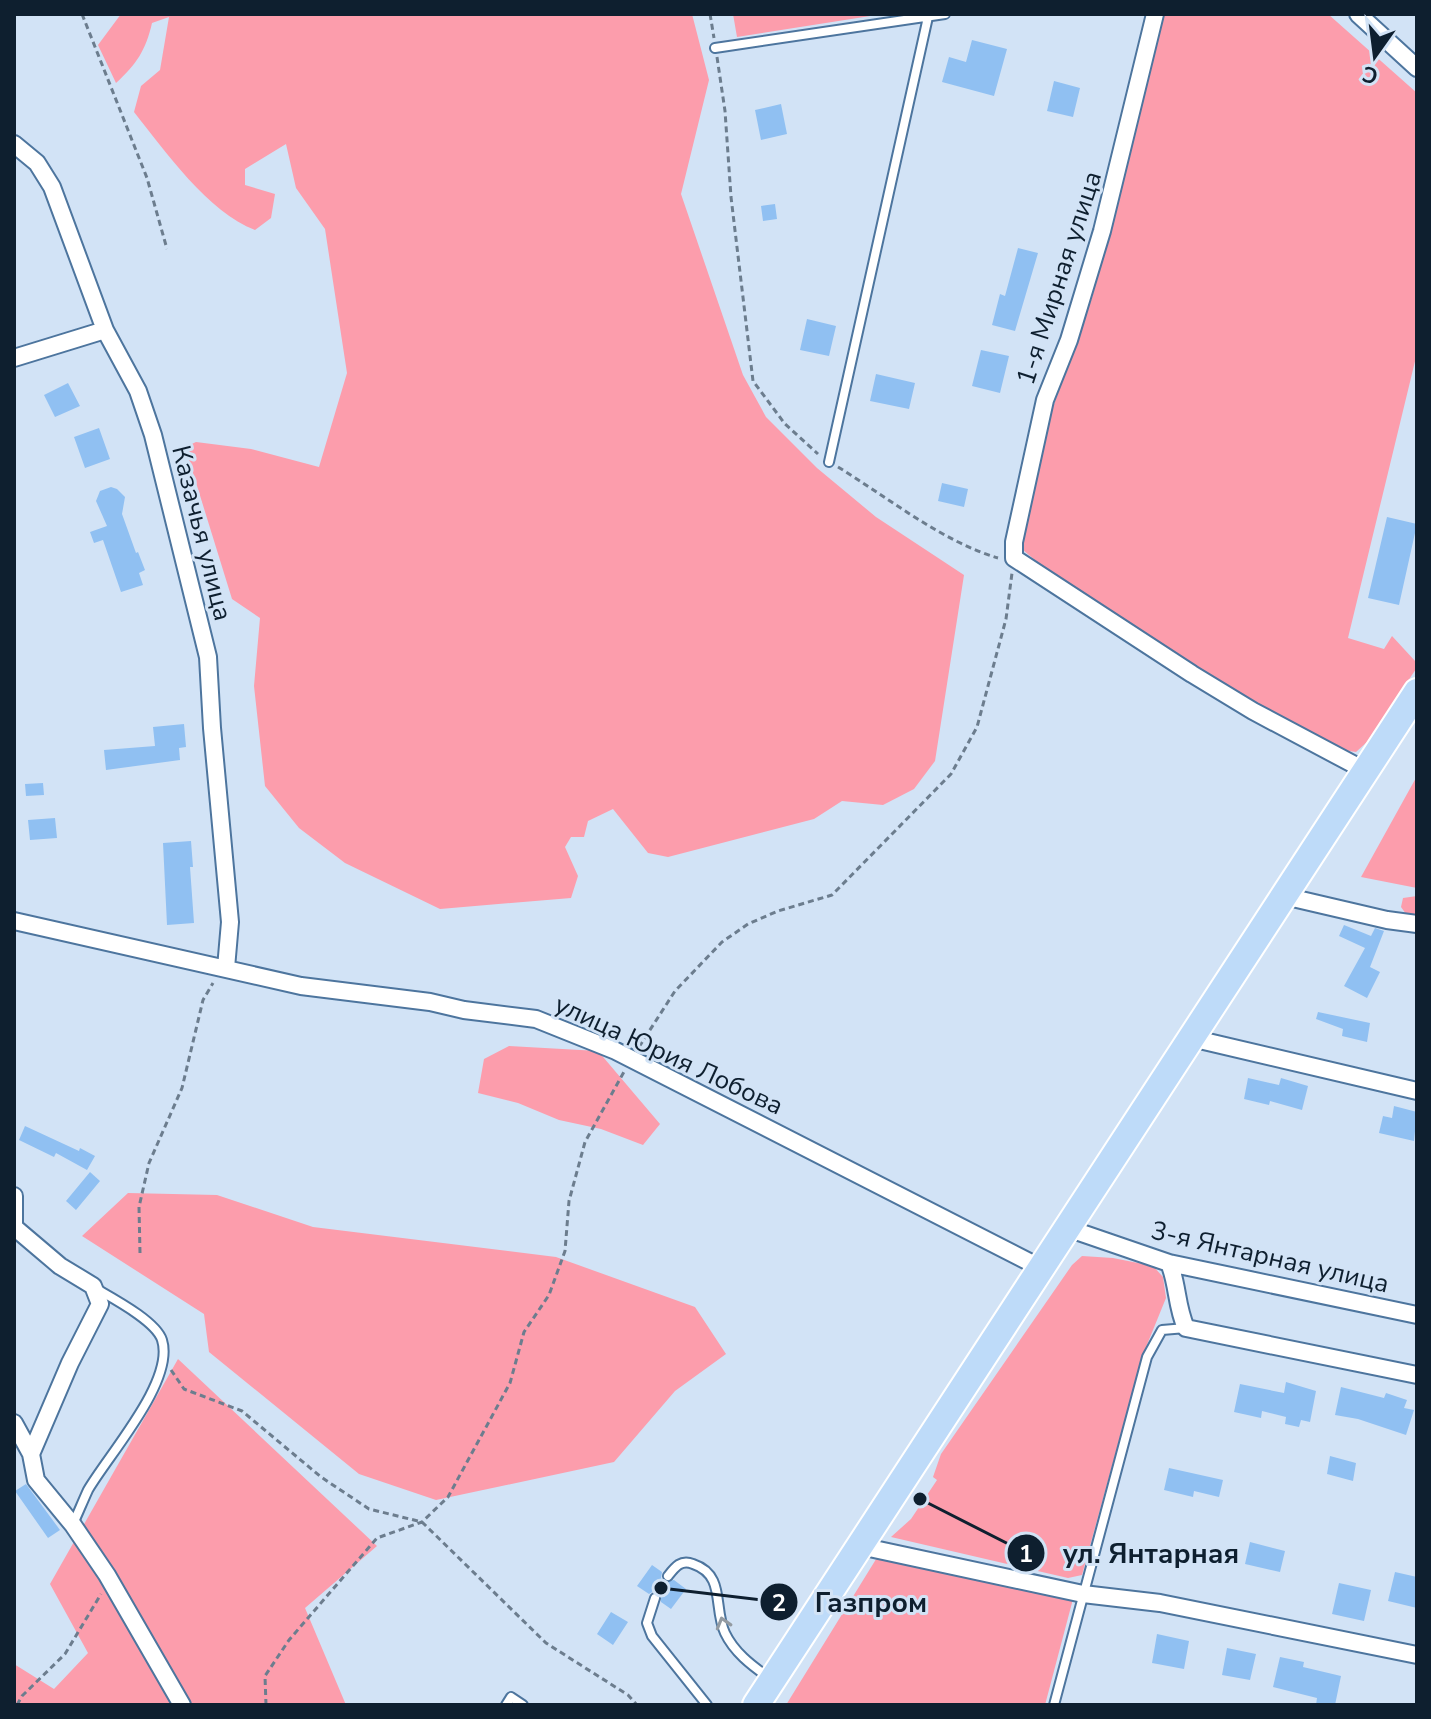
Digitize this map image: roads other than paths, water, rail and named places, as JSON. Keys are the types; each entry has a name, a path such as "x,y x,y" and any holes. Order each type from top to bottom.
{"main road":[{"path":"756,1705 1417,692"}],"street":[{"name":"1-я Мирная улица","path":"1155,14 1102,231 1069,340 1045,400 1014,542 1014,558 1204,682 1366,771"},
{"path":"1358,14 1417,68"},
{"name":"Казачья улица","path":"14,144 37,163 52,187 105,330 138,391 153,435 208,657 230,922 226,968"},
{"path":"14,358 105,330"},
{"path":"1284,896 1417,924"},
{"name":"улица Юрия Лобова","path":"14,921 301,986 536,1019 632,1059 1041,1268"},
{"path":"1191,1038 1417,1091"},
{"path":"14,1199 14,1227 60,1266 93,1286 100,1304 70,1363 31,1454"},
{"name":"3-я Янтарная улица","path":"1067,1228 1169,1263 1417,1315"},
{"path":"1169,1263 1186,1328 1417,1375"},
{"path":"14,1423 31,1454 36,1480 73,1525 109,1579 182,1705"},
{"path":"860,1546 1083,1594 1160,1603 1417,1655"}],"lane":[{"path":"715,48 945,14"},
{"path":"829,462 928,17"},
{"path":"73,1525 88,1491 140,1411 165,1361 162,1337 131,1308 93,1286"},
{"path":"1054,1705 1147,1357 1162,1330 1186,1328"},
{"path":"668,1576 678,1564 689,1562 706,1569 718,1588 723,1630 749,1664 772,1679"},
{"path":"655,1598 647,1623 652,1636 707,1705"},
{"path":"506,1705 511,1697 523,1705"}],"place":[{"name":"ул. Янтарная","path":"920,1499"},
{"name":"Газпром","path":"661,1588"}]}
